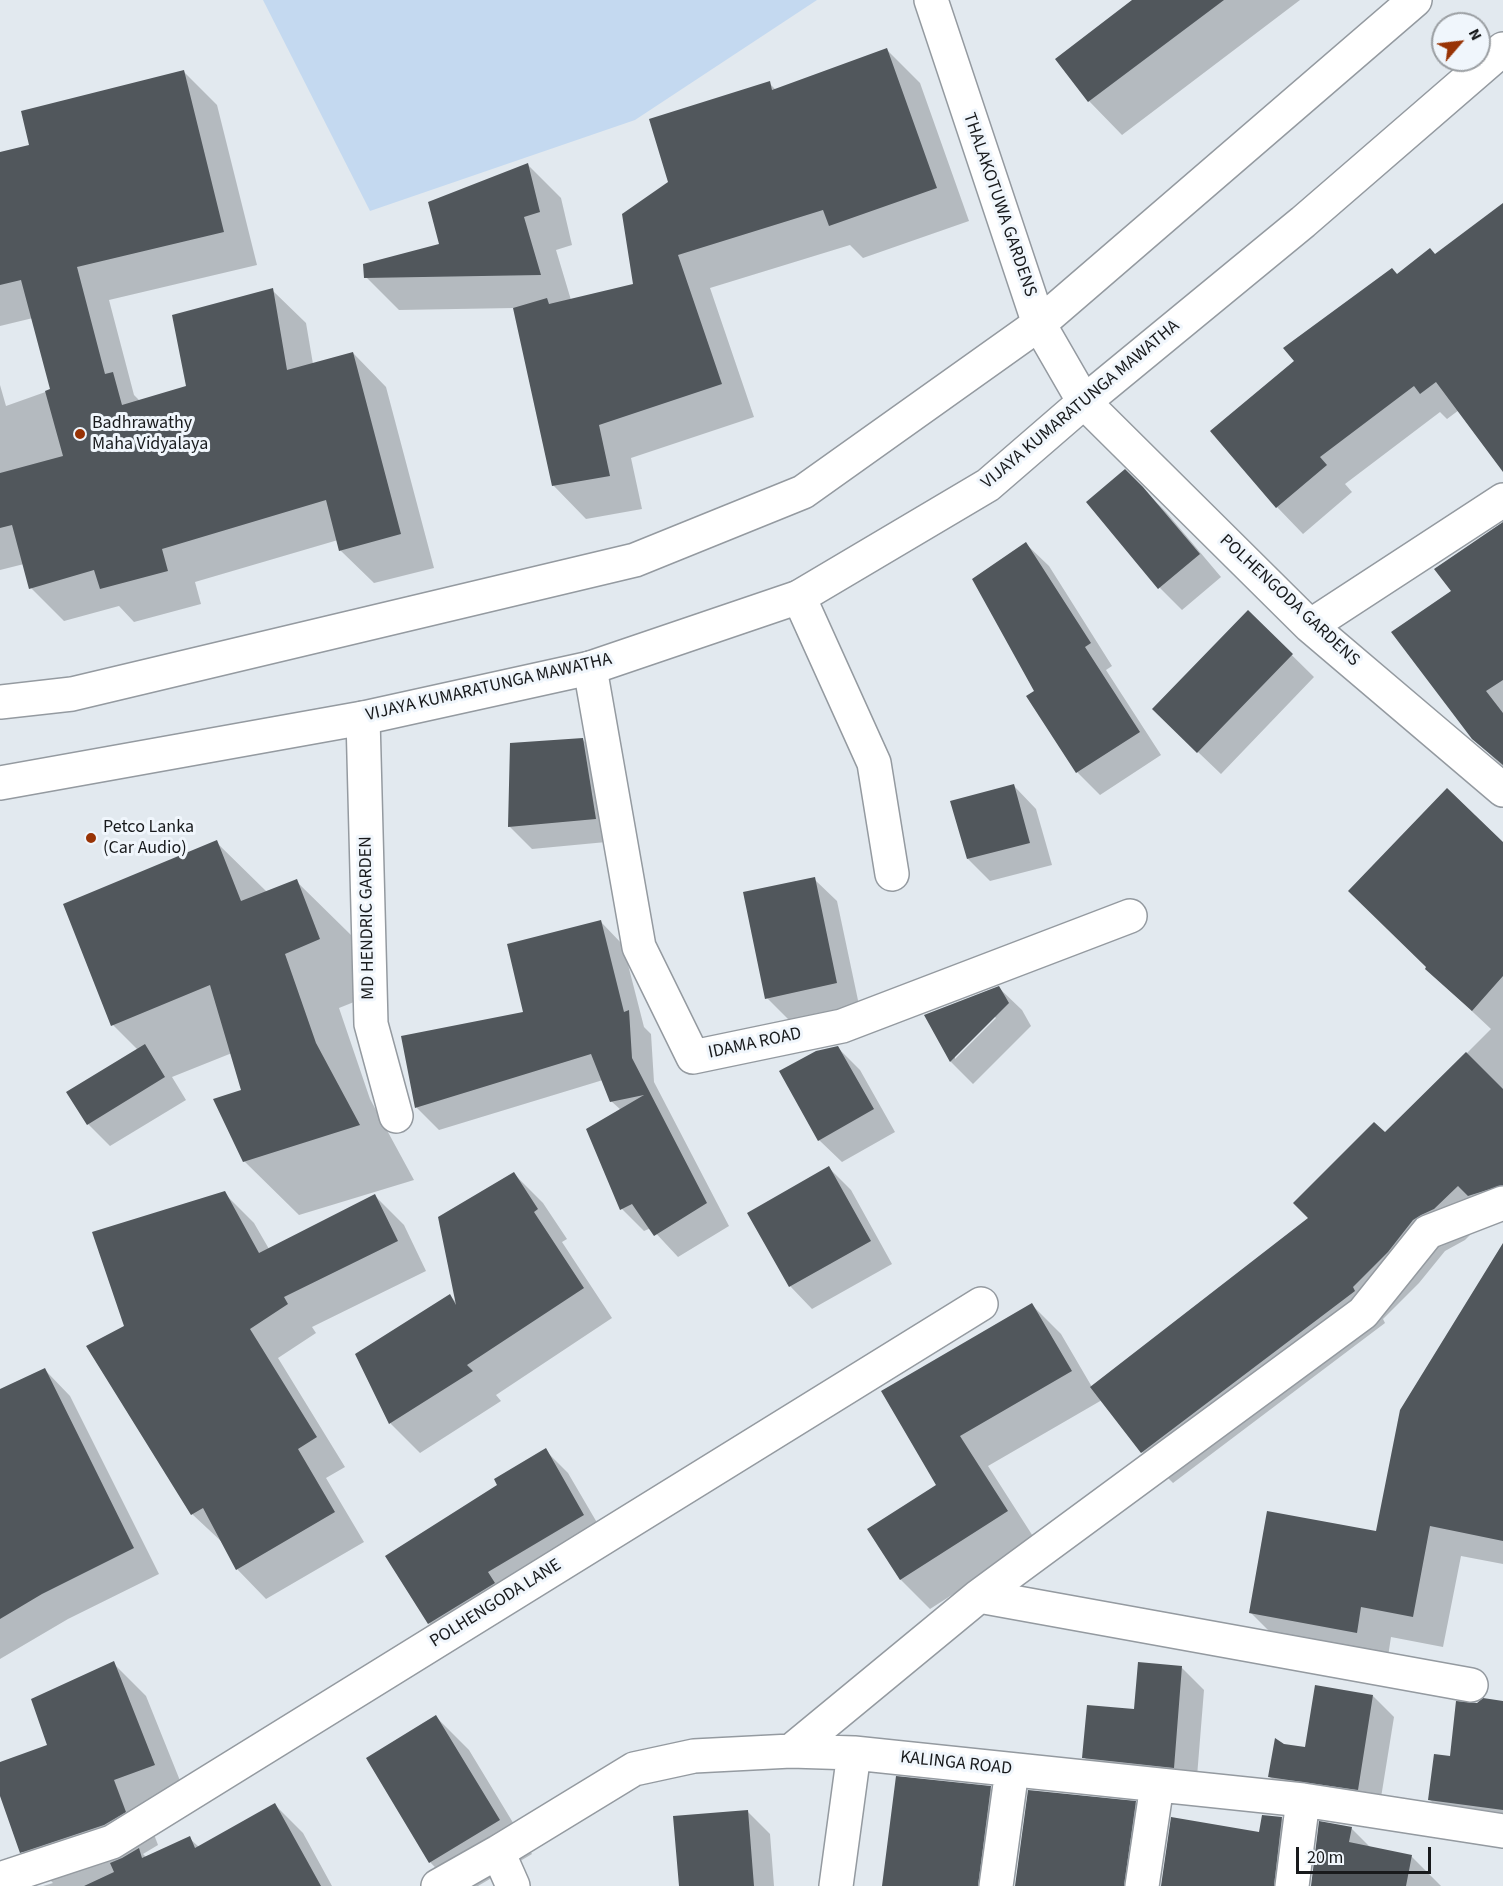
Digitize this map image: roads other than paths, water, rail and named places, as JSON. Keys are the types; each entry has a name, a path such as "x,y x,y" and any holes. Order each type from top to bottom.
{"main road":[{"name":"THALAKOTUWA GARDENS","path":"931,0 1039,324 1084,402"},
{"path":"0,702 72,694 635,560 803,492 1039,324 1415,0"},
{"name":"VIJAYA KUMARATUNGA MAWATHA","path":"0,783 363,717 591,668 799,597 988,486 1084,402 1303,222 1503,49"},
{"name":"POLHENGODA GARDENS","path":"1084,402 1310,626 1503,790"},
{"path":"1310,626 1503,500"},
{"path":"799,597 874,763 892,874"},
{"name":"IDAMA ROAD","path":"591,668 639,947 693,1057 842,1026 1130,916"},
{"name":"MD HENDRIC GARDEN","path":"363,717 371,1024 396,1116"},
{"path":"791,1751 979,1596 1363,1313 1428,1232 1503,1203"},
{"name":"POLHENGODA LANE","path":"0,1879 112,1842 981,1304"},
{"path":"979,1596 1471,1685"},
{"name":"KALINGA ROAD","path":"438,1886 634,1769 694,1756 791,1751 854,1753 1303,1800 1503,1831"},
{"path":"836,1886 854,1753"},
{"path":"996,1886 1012,1770"},
{"path":"1142,1886 1157,1785"},
{"path":"1292,1886 1303,1800"},
{"path":"498,1852 513,1886"}],"place":[{"name":"Badhrawathy Maha Vidyalaya","path":"80,434"},
{"name":"Petco Lanka (Car Audio)","path":"91,838"}]}
